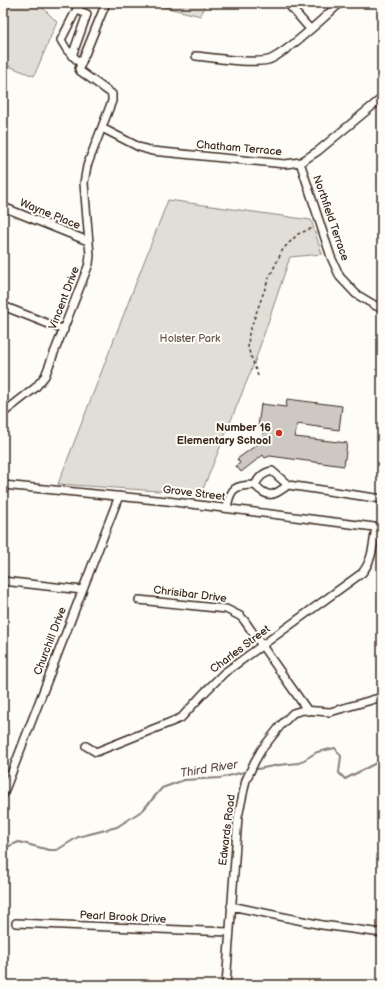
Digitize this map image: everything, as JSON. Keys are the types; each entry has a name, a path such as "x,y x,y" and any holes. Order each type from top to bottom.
{"street":[{"path":"72,56 87,14 78,6 61,40 72,56 81,64 106,3"},
{"path":"287,3 310,29"},
{"path":"196,56 254,61 268,60 275,57 340,3"},
{"name":"Vincent Drive","path":"3,413 41,382 50,367 89,264 84,183 85,174 112,101 112,94 80,71 79,69 81,64"},
{"name":"Chatham Terrace","path":"102,128 140,147 152,151 285,164 300,162 318,151 382,98"},
{"name":"Northfield Terrace","path":"300,162 335,268 340,277 356,294 382,308"},
{"name":"Wayne Place","path":"3,207 88,241"},
{"path":"3,306 64,330"},
{"path":"255,486 258,478 264,473 272,471 288,485 382,499"},
{"name":"Grove Street","path":"3,485 227,508 379,527"},
{"path":"227,508 229,496 235,488 243,485 255,486 263,494 269,495 277,494 288,485"},
{"name":"Churchill Drive","path":"4,791 119,496"},
{"name":"Charles Street","path":"86,746 96,752 181,718 224,673 362,573 368,567 371,559 379,527"},
{"path":"3,581 82,590"},
{"name":"Chrisibar Drive","path":"140,600 198,605 230,610 244,620 308,711"},
{"name":"Edwards Road","path":"226,985 238,817 246,780 262,748 284,721 298,711 330,712 382,697"},
{"path":"231,906 322,925 382,933"},
{"name":"Pearl Brook Drive","path":"16,923 230,932"}],"path":[{"path":"258,376 248,348 249,333 268,280 283,249 298,234 321,225"}],"green space":[{"path":"3,3 38,3 57,22 34,76 3,64"},
{"path":"147,3 205,3 201,16"},
{"name":"Holster Park","path":"168,200 311,220 322,254 290,257 255,361 201,494 58,484"}],"building":[{"name":"Number 16 Elementary School","path":"287,399 342,406 339,430 297,424 295,437 347,443 344,466 270,456 265,458 263,455 241,472 236,466 240,463 237,459 262,441 263,428 258,427 261,404 286,407"}],"waterway":[{"name":"Third River","path":"252,770 299,763 317,752 335,748 341,756 339,773 345,779 382,760"},
{"name":"Third River","path":"3,850 19,842 49,850 57,850 78,837 117,827 143,810 162,788 184,780 220,778 248,771"}],"place":[{"name":"Number 16 Elementary School","path":"279,433"}]}
